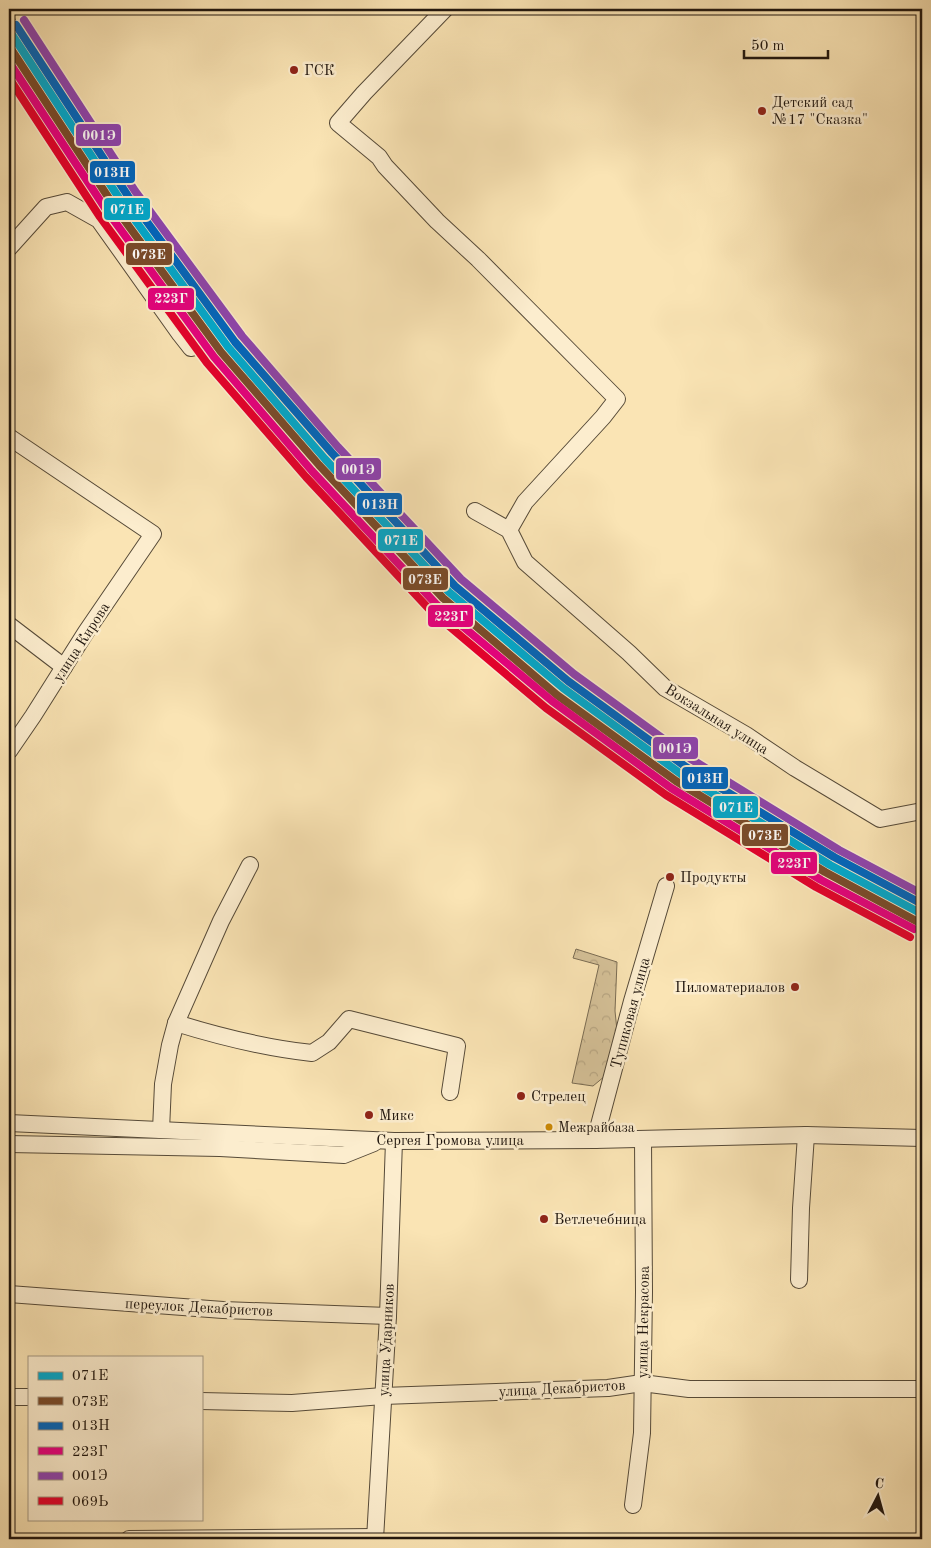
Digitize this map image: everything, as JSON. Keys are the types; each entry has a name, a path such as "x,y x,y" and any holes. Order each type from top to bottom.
{"street":[{"path":"445,9 364,93 338,123 379,158 437,221 478,258 617,399 603,417 525,502 509,530 475,511"},
{"path":"9,248 46,206 68,202 99,220 191,348 199,346"},
{"name":"улица Кирова","path":"9,437 153,534 9,751"},
{"name":"Вокзальная улица","path":"509,530 525,562 629,653 665,688 746,735 795,768 880,819 922,811"},
{"path":"9,625 64,667"},
{"path":"161,1130 163,1084 176,1023 221,921 250,865"},
{"name":"Тупиковая улица","path":"595,1140 632,1001 666,886"},
{"path":"176,1023 227,1038 280,1050 312,1053 329,1042 349,1019 457,1046 450,1092"},
{"name":"Сергея Громова улица","path":"9,1123 386,1141 595,1140 806,1135 922,1138"},
{"path":"799,1280 806,1135"},
{"name":"улица Некрасова","path":"634,1505 642,1433 644,1292 643,1139"},
{"path":"9,1144 220,1148 344,1155 386,1141"},
{"name":"улица Ударников","path":"375,1538 388,1316 386,1141"},
{"name":"переулок Декабристов","path":"9,1294 223,1310 388,1316"},
{"name":"улица Декабристов","path":"202,1401 292,1403 382,1396 608,1388 642,1383 689,1389 922,1389"},
{"path":"9,1397 28,1397"},
{"path":"129,1539 375,1538"}],"green space":[{"path":"576,949 617,962 615,1011 618,1040 605,1076 593,1086 572,1083 599,965 573,958"}],"railway":[{"path":"9,14 130,194 236,343 329,455 456,583 567,678 689,767 804,839 922,904"}],"transit line":[{"name":"001Э","path":"24,20 135,191 242,336 338,447 461,579 574,674 691,759 839,850 922,894"},
{"name":"013Н","path":"16,25 128,196 235,342 332,453 455,586 568,681 686,767 834,857 922,904"},
{"name":"071Е","path":"9,30 121,201 228,347 325,459 449,592 563,688 681,774 830,865 922,914"},
{"name":"073Е","path":"9,46 114,206 221,352 319,465 443,598 557,695 676,781 825,872 918,922"},
{"name":"223Г","path":"9,62 107,211 214,357 312,471 436,604 552,701 671,788 821,880 914,929"},
{"name":"069Ь","path":"9,78 100,217 207,363 306,477 430,610 546,708 666,795 816,887 910,937"}],"place":[{"name":"ГСК","path":"294,70"},
{"name":"Детский сад №17 \"Сказка\"","path":"762,111"},
{"name":"Продукты","path":"670,877"},
{"name":"Пиломатериалов","path":"795,987"},
{"name":"Стрелец","path":"521,1096"},
{"name":"Микс","path":"369,1115"},
{"name":"Межрайбаза","path":"549,1127"},
{"name":"Ветлечебница","path":"544,1219"}]}
